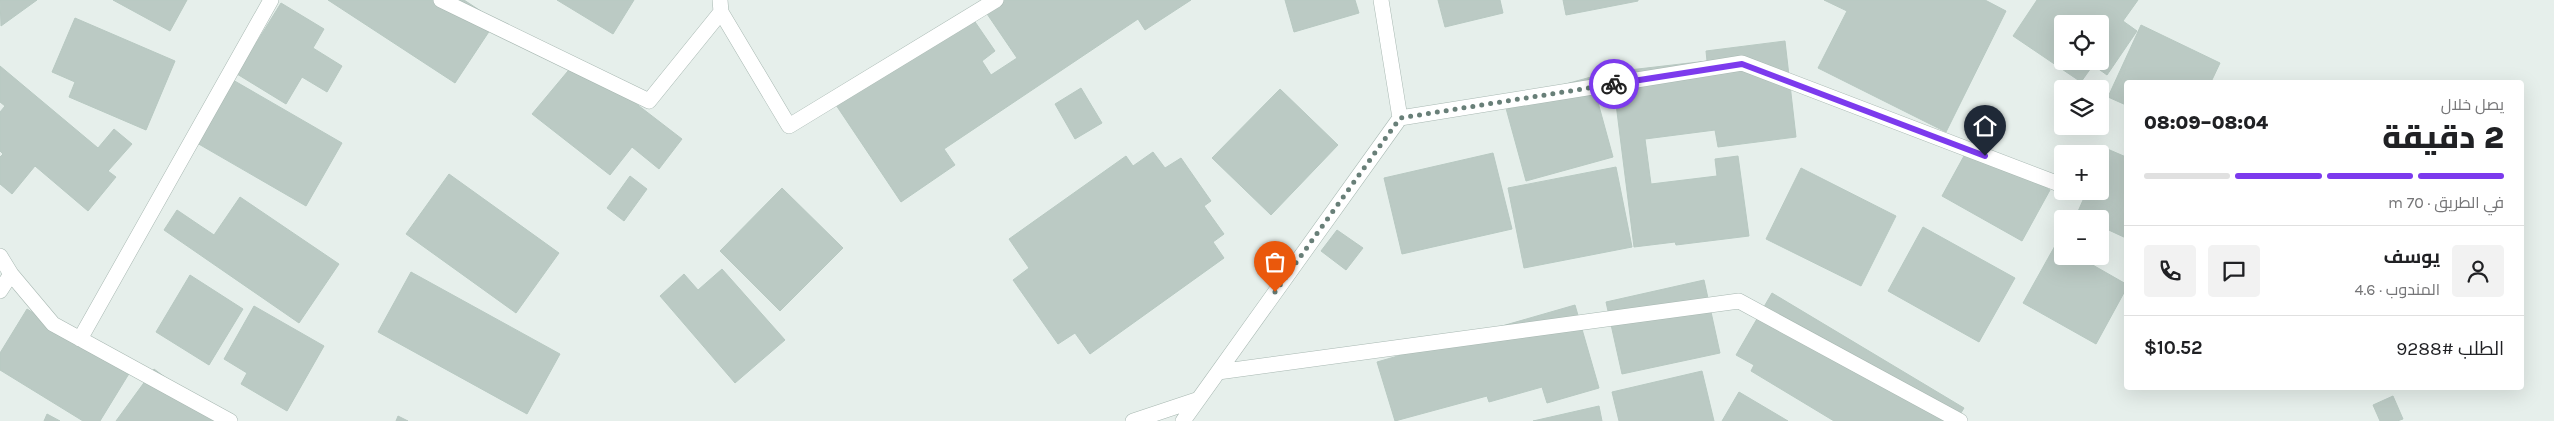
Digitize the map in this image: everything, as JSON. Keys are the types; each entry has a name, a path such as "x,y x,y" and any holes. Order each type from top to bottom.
{"street":[{"path":"80,339 271,0"},
{"path":"441,0 649,101 720,6 789,126 996,0"},
{"path":"1183,421 1400,118 1381,0"},
{"path":"1400,118 1742,64 2054,182"},
{"path":"0,256 10,274 53,324 230,421"},
{"path":"0,291 10,274"},
{"path":"1218,372 1739,300 1960,421"},
{"path":"1133,421 1199,399"}],"building":[{"path":"0,0 37,0 1,26"},
{"path":"113,0 187,0 170,31"},
{"path":"328,0 464,0 496,21 455,83"},
{"path":"557,0 634,0 613,34"},
{"path":"988,0 1191,0 1145,30 1138,19 944,149 955,165 901,202 834,102 971,16 995,51 982,61 991,75 1017,58 981,5"},
{"path":"1285,0 1355,0 1359,13 1294,32"},
{"path":"1438,0 1500,0 1503,13 1445,27"},
{"path":"1563,0 1638,0 1638,1 1566,15"},
{"path":"1824,0 1985,0 2006,11 1946,132 1818,68 1847,11"},
{"path":"2037,0 2138,0 2123,21 2137,31 2107,75 2100,70 2109,70 2109,15 2054,15 2054,64 2013,36"},
{"path":"281,3 324,29 313,48 342,66 327,92 302,77 286,104 237,74"},
{"path":"75,18 175,61 146,130 69,97 75,82 52,72"},
{"path":"2141,25 2220,63 2212,80 2124,80 2124,104 2109,97 2109,95"},
{"path":"1785,41 1796,137 1718,147 1715,130 1645,139 1651,184 1717,176 1715,159 1738,156 1749,236 1676,245 1675,242 1634,247 1612,72 1707,61 1706,51"},
{"path":"578,59 682,139 659,169 632,147 610,175 532,114"},
{"path":"0,66 98,148 114,129 132,144 108,171 116,177 88,211 35,166 12,194 0,184 0,157 3,154 0,151 0,112 5,106 0,102"},
{"path":"2063,70 2089,70 2082,80 2078,80"},
{"path":"226,76 342,143 306,206 190,139"},
{"path":"1591,77 1613,157 1526,181 1504,101"},
{"path":"1081,88 1102,123 1075,139 1055,104"},
{"path":"1280,89 1338,145 1271,215 1212,158"},
{"path":"1970,145 2050,190 2022,241 1942,196"},
{"path":"2109,150 2124,156 2124,237 2109,230 2109,210 2079,210 2083,200 2109,200"},
{"path":"1153,152 1165,168 1181,158 1211,201 1204,206 1224,234 1213,242 1224,258 1090,354 1075,333 1058,344 1013,280 1029,268 1009,239 1126,156 1133,166"},
{"path":"1493,153 1512,229 1402,254 1384,178"},
{"path":"1616,167 1632,247 1524,268 1508,188"},
{"path":"1801,168 1896,216 1861,286 1766,239"},
{"path":"449,174 559,253 516,313 406,234"},
{"path":"630,176 647,189 624,221 607,208"},
{"path":"782,188 843,248 780,311 720,251"},
{"path":"240,197 339,264 299,323 164,230 177,210 214,235"},
{"path":"1923,227 2015,278 1979,342 1888,291"},
{"path":"1337,230 1363,248 1346,270 1321,251"},
{"path":"2054,248 2054,265 2093,265 2124,283 2124,293 2096,344 2023,303"},
{"path":"722,269 785,340 735,383 660,296 684,274 698,290"},
{"path":"411,272 560,354 527,414 378,332"},
{"path":"190,275 243,309 209,365 156,332"},
{"path":"1704,280 1720,353 1622,374 1606,302"},
{"path":"1772,293 1964,408 1956,421 1834,421 1751,371 1754,365 1736,355"},
{"path":"1575,305 1599,388 1547,403 1542,387 1489,402 1487,396 1395,421 1377,362"},
{"path":"254,306 324,346 287,411 241,384 247,373 224,359"},
{"path":"27,309 130,372 100,421 83,421 0,370 0,353"},
{"path":"154,369 224,421 116,421"},
{"path":"1702,371 1714,421 1619,421 1612,392"},
{"path":"1739,392 1788,421 1722,421"},
{"path":"2393,396 2403,419 2380,421 2373,405"},
{"path":"1599,406 1602,421 1533,421"},
{"path":"47,414 60,421 44,421"},
{"path":"398,416 408,421 396,421"}],"way so far":[{"path":"1275,292 1400,118 1614,84"}],"route":[{"path":"1614,84 1742,64 1985,156"}]}
